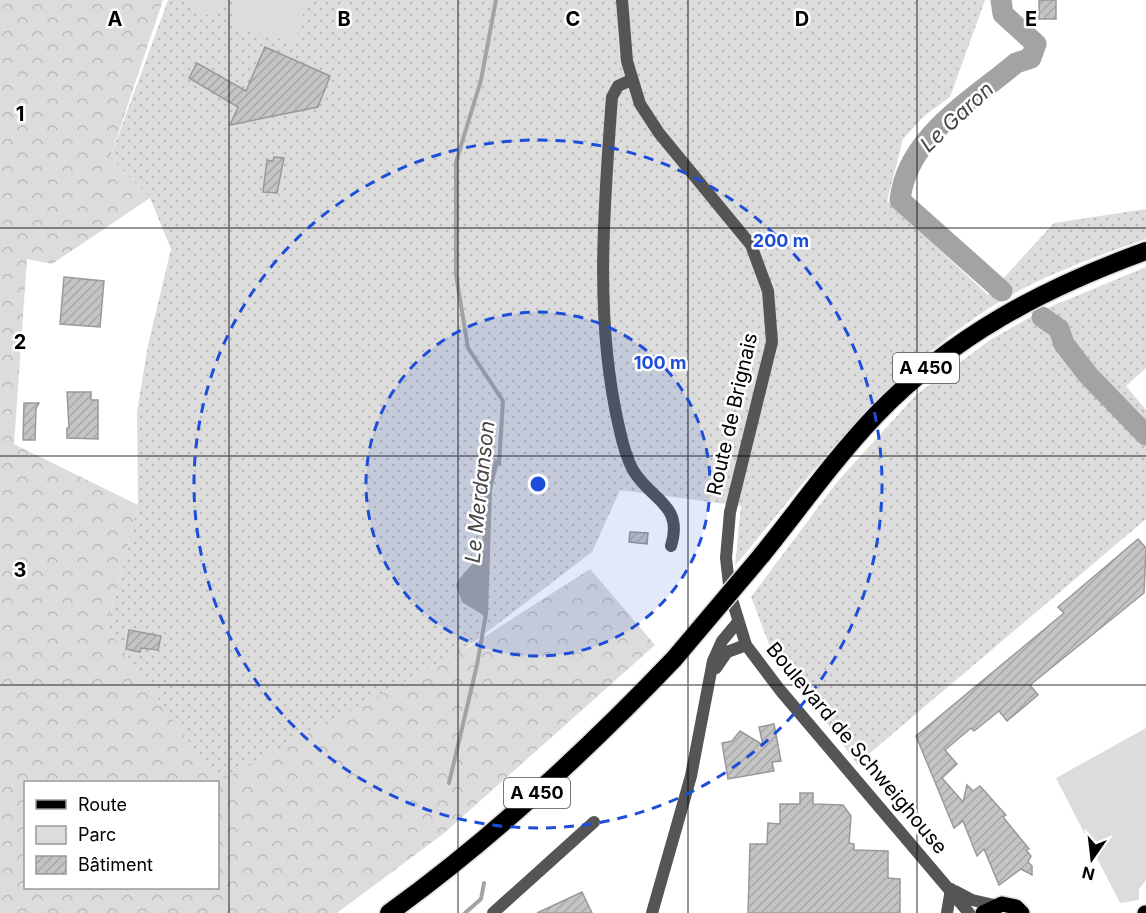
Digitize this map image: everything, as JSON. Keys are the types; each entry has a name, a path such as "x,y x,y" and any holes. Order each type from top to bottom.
{"highway":[{"name":"A 450","path":"388,913 455,862 548,783 674,659 761,556 859,433 903,389 941,356 975,332 1034,298 1146,251"}],"main road":[{"path":"988,909 1009,904 1022,913"}],"street":[{"name":"Route de Brignais","path":"622,0 626,53 631,80 640,104 659,133 751,244 768,291 772,342 730,512 726,558"},
{"path":"631,80 618,86 612,97 602,285 604,342 620,430 634,471 672,514 675,532 671,546"},
{"name":"Boulevard de Schweighouse","path":"726,558 730,593 737,623 746,645 780,690 882,813 951,889 969,913"},
{"path":"652,913 691,776 713,661 722,641 737,623"},
{"path":"708,682 727,652 746,645"},
{"path":"492,913 594,822"},
{"path":"947,913 951,889"},
{"name":"Boulevard de Schweighouse","path":"951,889 988,909"}],"green space":[{"path":"0,0 163,0 110,158 150,198 52,264 27,259 14,444 138,505 107,628 217,781 24,781 24,889 219,889 219,781 462,651 590,569 655,645 443,834 337,913 0,913"},
{"path":"168,0 985,0 950,97 924,116 903,139 887,201 988,295 1054,223 1146,209 1146,239 1080,263 1016,292 976,317 941,343 908,371 847,433 735,566 741,506 620,490 592,552 462,651 219,782 107,628 138,505 137,412 148,345 171,249 150,198 110,158"},
{"path":"191,0 222,0 215,13 206,15 197,12"},
{"path":"236,0 307,0 295,43 230,25"},
{"path":"1146,267 1146,368 1126,386 1146,410 1146,519 857,764 769,644 751,597 837,482 916,395 990,340 1045,309"},
{"path":"1146,728 1146,880 1139,889 1139,900 1120,903 1056,778"}],"water":[{"path":"500,460 488,517 486,614 483,615 462,602 456,585 476,560 483,545 475,504 494,461"}],"building":[{"path":"1039,0 1056,0 1056,19 1039,19"},
{"path":"265,47 330,76 318,107 230,125 238,107 189,78 197,63 246,91"},
{"path":"274,157 284,158 277,193 263,192 267,160 273,161"},
{"path":"64,277 104,281 100,327 60,324"},
{"path":"67,392 91,392 91,400 98,400 98,439 67,438 67,428 69,428"},
{"path":"24,403 39,403 36,409 35,440 23,440"},
{"path":"630,532 648,533 647,544 629,542"},
{"path":"1138,539 1146,548 1144,593 1030,685 1038,695 1007,721 999,711 974,731 971,728 945,750 957,764 942,778 963,802 967,785 973,791 980,786 1006,815 1003,817 1029,849 1026,850 1031,856 1028,862 1032,866 1032,875 1021,869 999,885 984,849 977,856 963,821 954,828 916,736 1064,613 1058,607"},
{"path":"129,630 161,636 158,650 141,648 140,652 126,649"},
{"path":"774,724 781,761 772,762 774,771 728,779 722,743 732,741 740,731 763,745 759,727"},
{"path":"800,793 813,793 813,804 843,805 851,816 849,843 854,844 854,850 888,851 888,878 900,879 900,913 748,913 750,844 767,844 768,823 780,824 780,804 800,804"},
{"path":"582,892 592,913 537,913"}],"waterway":[{"name":"Le Merdanson","path":"496,0 481,80 456,162 456,275 468,348 503,401 499,464"},
{"name":"Le Garon","path":"1001,0 1003,14 1036,44 1031,58 1016,63 961,106 928,139 915,157 905,178 900,200 1002,291"},
{"name":"Le Garon","path":"1042,317 1059,329 1064,344 1088,375 1146,435"},
{"name":"Le Merdanson","path":"449,783 477,665 486,614 490,491"},
{"name":"Le Merdanson","path":"465,913 481,899 484,883"}]}
